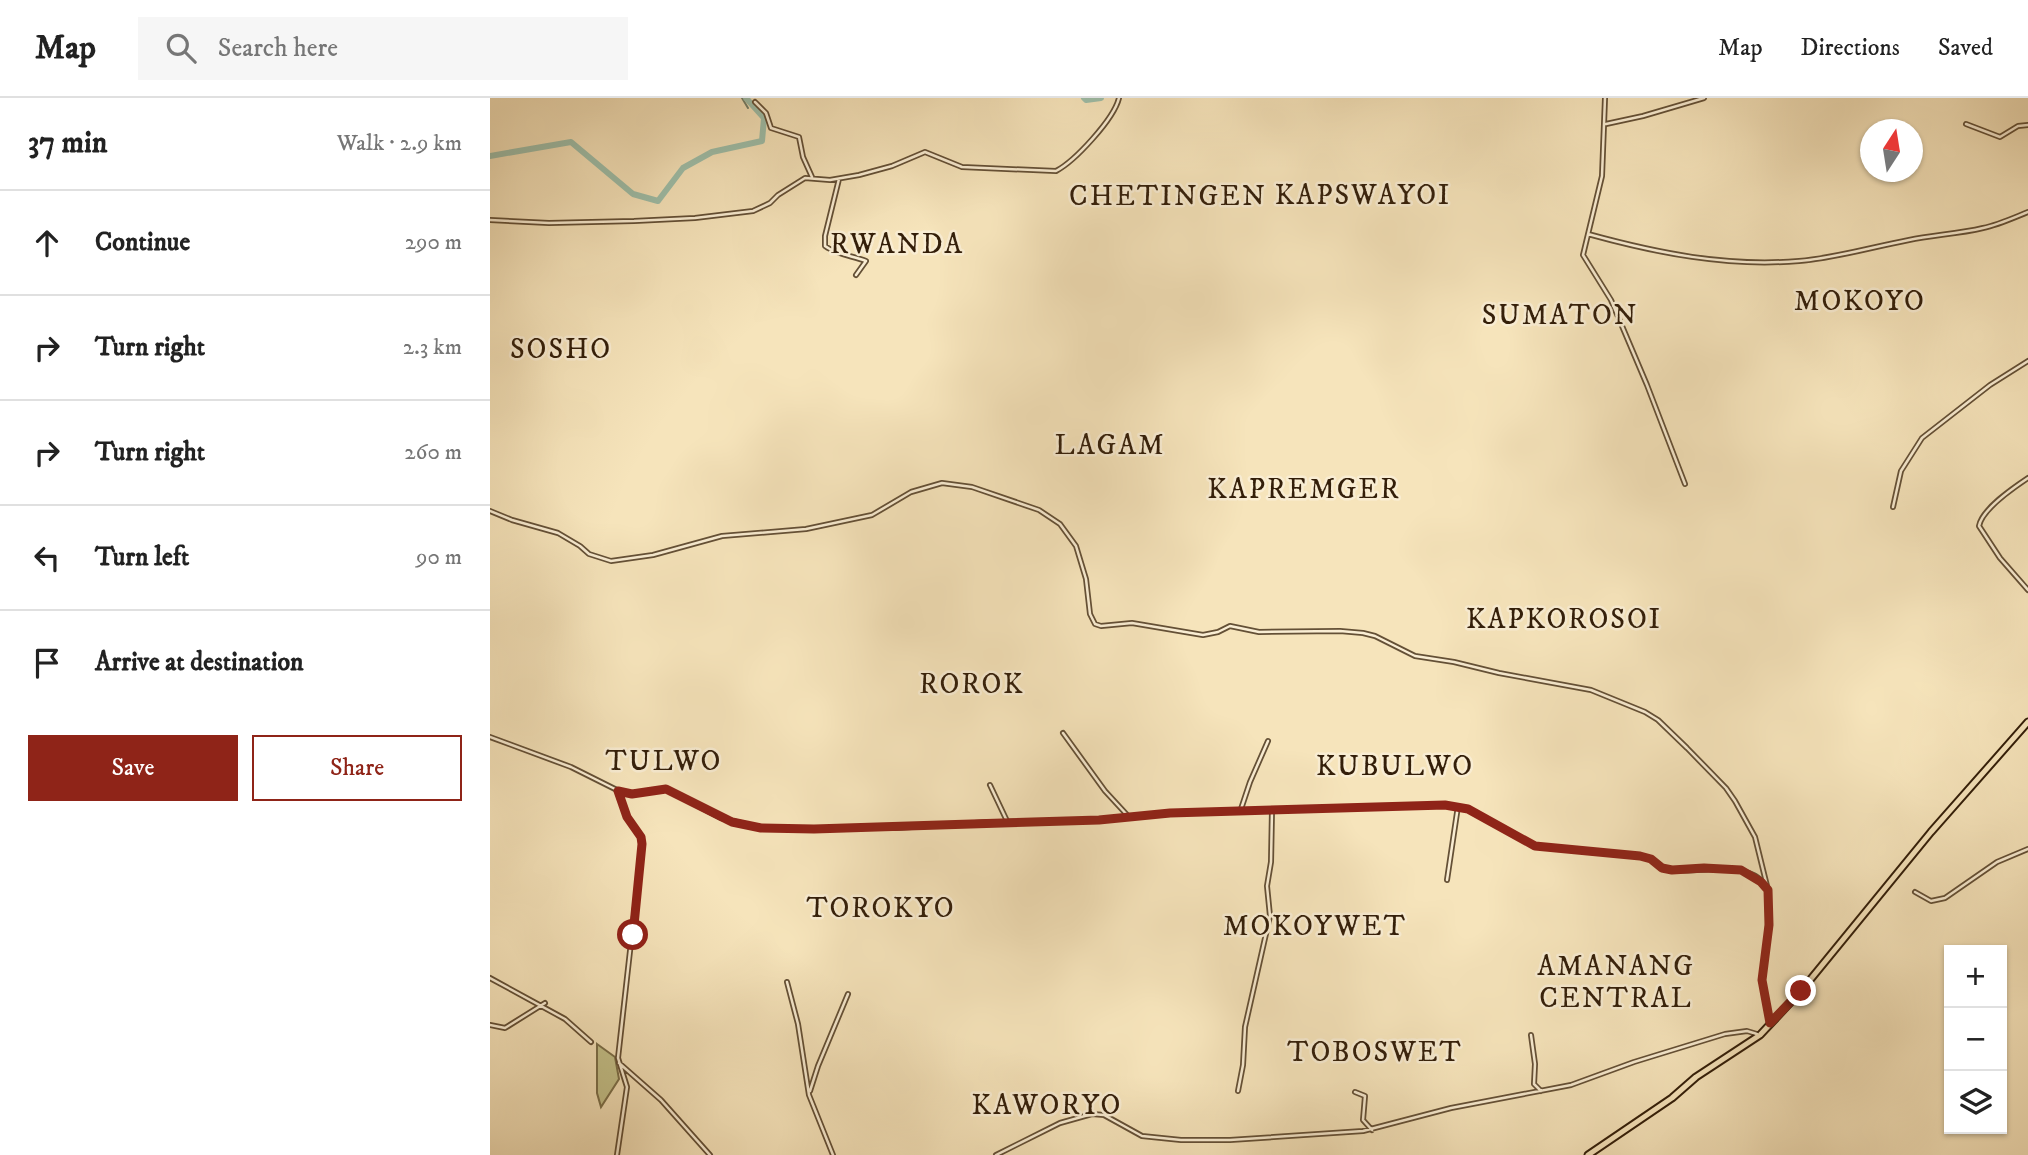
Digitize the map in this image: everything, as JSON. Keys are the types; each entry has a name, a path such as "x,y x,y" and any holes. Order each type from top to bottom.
{"main road":[{"path":"1588,1155 1672,1098 1696,1077 1760,1035 1801,991 1931,832 2028,722"}],"street":[{"path":"490,220 549,223 634,221 695,218 753,211 770,204 798,181 813,177 839,179 892,166 925,152 962,167 1056,172 1102,128 1119,98"},
{"path":"1605,98 1602,176 1583,250 1584,259 1611,300 1685,484"},
{"path":"1605,124 1704,98"},
{"path":"755,102 766,113 771,128 799,137 803,157 813,177"},
{"path":"1966,124 2000,137 2018,126 2028,125"},
{"path":"839,179 825,246 866,261 856,275"},
{"path":"1588,234 1696,259 1796,261 1920,237 1975,230 2028,212"},
{"path":"1893,507 1901,471 1922,438 1990,385 2028,361"},
{"path":"2028,478 1987,512 1981,518 1979,526 2000,558 2028,590"},
{"path":"490,510 512,520 558,533 580,545 589,554 611,561 653,555 722,536 806,529 872,515 911,492 942,483 972,486 1040,510 1060,524 1076,547 1086,579 1090,614 1095,624 1101,626 1132,623 1203,635 1230,626 1259,632 1363,633 1375,636 1415,656 1591,690 1658,720 1726,788 1755,837 1768,890 1769,925 1762,980 1770,1023"},
{"path":"1063,733 1105,791 1129,817"},
{"path":"490,737 571,767 618,791 632,794 666,789 721,818 761,828 897,828 1272,810 1458,806 1480,815 1535,846 1640,856 1651,859 1662,868 1672,870 1741,870 1761,882 1768,890"},
{"path":"1240,812 1268,741"},
{"path":"990,785 1007,821"},
{"path":"617,1155 627,1087 619,1063 642,844 641,837 627,817 618,791"},
{"path":"1447,880 1458,806"},
{"path":"1238,1091 1243,1065 1245,1027 1270,916 1266,886 1271,862 1272,810"},
{"path":"1915,892 1931,901 1945,898 1997,862 2028,849"},
{"path":"490,978 575,1026 592,1042"},
{"path":"787,982 798,1024 810,1095 833,1155"},
{"path":"810,1095 818,1066 848,994"},
{"path":"490,1025 505,1028 545,1003"},
{"path":"996,1155 1060,1123 1092,1114 1104,1115 1142,1136 1181,1140 1230,1140 1372,1130 1403,1119 1451,1108 1571,1085 1693,1042 1747,1031 1760,1035"},
{"path":"1531,1035 1535,1064 1534,1084 1541,1091"},
{"path":"619,1063 661,1100 710,1155"},
{"path":"1355,1092 1365,1096 1363,1120 1372,1130"}],"shaded area":[{"path":"597,1044 615,1057 619,1079 601,1107 597,1093"}],"waterway":[{"path":"742,98 748,108"},
{"path":"490,156 571,142 633,194 658,201 683,168 712,152 762,141 764,118 746,98"},
{"path":"1084,98 1101,98"}],"district":[{"name":"KAPSWAYOI","path":"1363,194"},
{"name":"CHETINGEN","path":"1168,195"},
{"name":"RWANDA","path":"897,243"},
{"name":"MOKOYO","path":"1860,300"},
{"name":"SUMATON","path":"1560,314"},
{"name":"SOSHO","path":"561,348"},
{"name":"LAGAM","path":"1110,444"},
{"name":"KAPREMGER","path":"1304,488"},
{"name":"KAPKOROSOI","path":"1564,618"},
{"name":"ROROK","path":"972,683"},
{"name":"TULWO","path":"664,760"},
{"name":"KUBULWO","path":"1395,765"},
{"name":"TOROKYO","path":"881,907"},
{"name":"MOKOYWET","path":"1315,925"},
{"name":"AMANANG CENTRAL","path":"1616,981"},
{"name":"TOBOSWET","path":"1375,1051"},
{"name":"KAWORYO","path":"1047,1104"}],"route":[{"path":"633,935 642,844 641,837 624,811 618,791 632,794 666,789 732,822 761,828 814,829 1099,820 1170,813 1445,805 1468,809 1524,841 1546,849 1631,854 1651,859 1667,869 1741,870 1761,882 1768,890 1769,925 1762,980 1770,1023 1801,991"}]}
